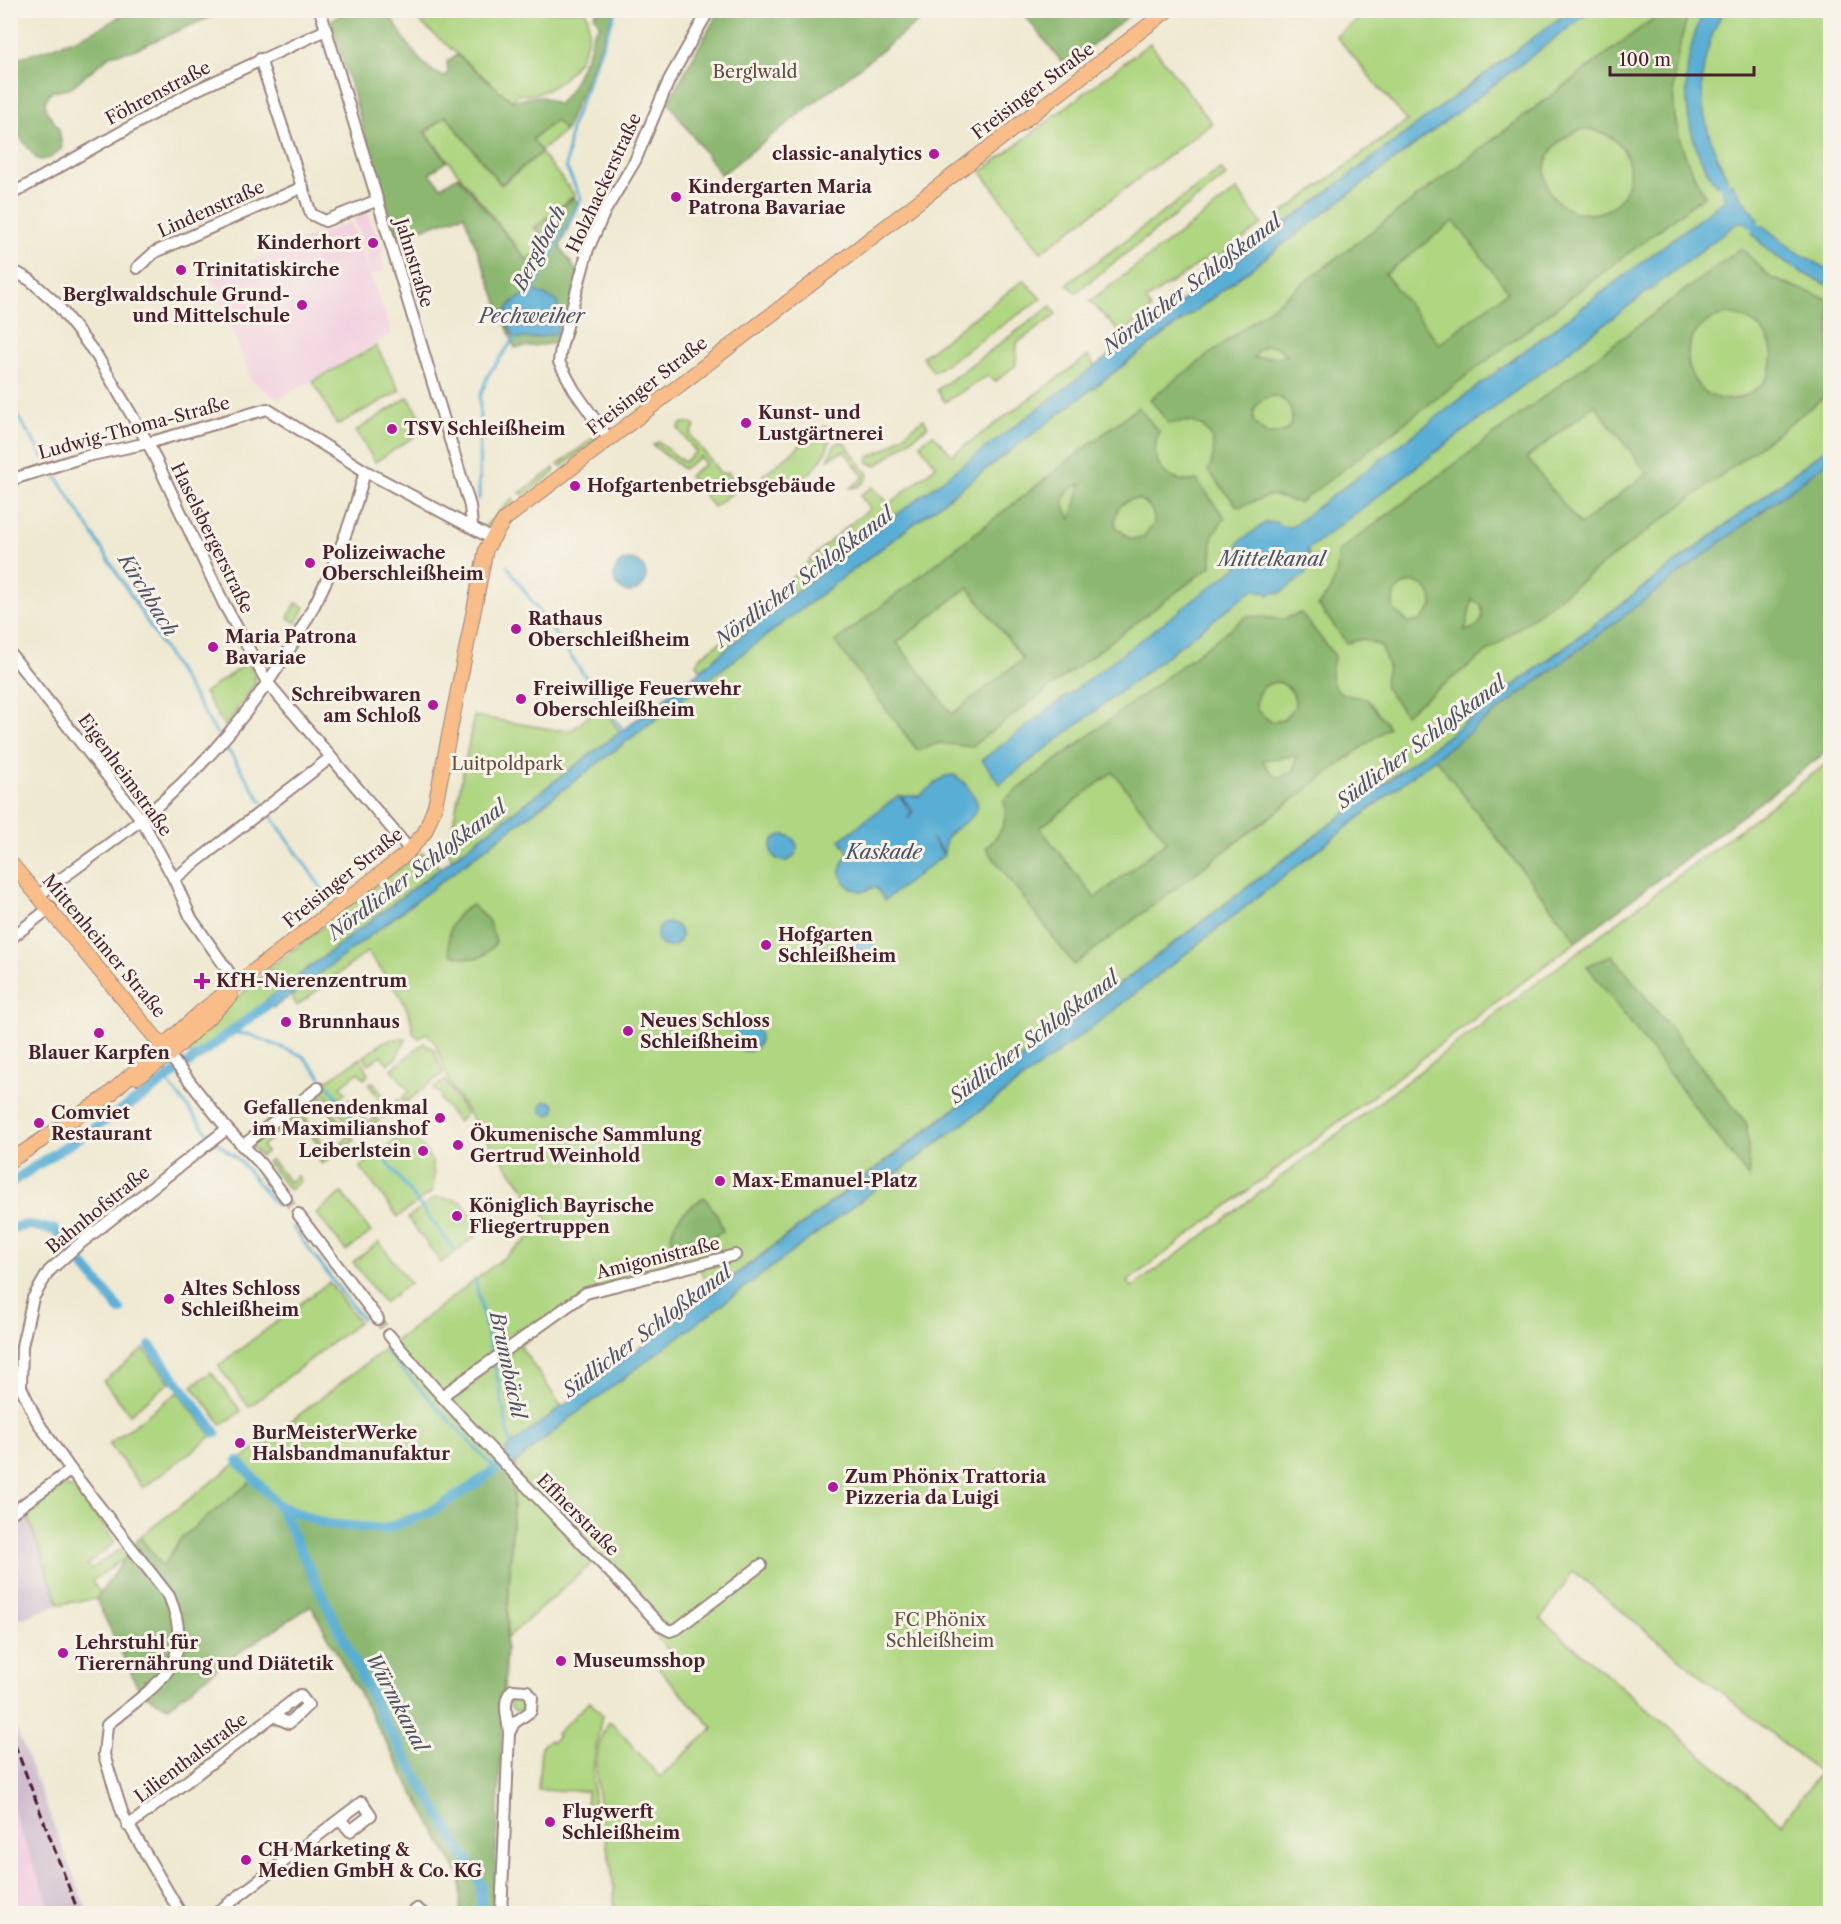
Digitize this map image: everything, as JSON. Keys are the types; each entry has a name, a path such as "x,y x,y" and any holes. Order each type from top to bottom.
{"main road":[{"name":"Freisinger Straße","path":"10,1161 169,1055 227,990 238,985 410,850 425,832 435,806 486,549 491,538 513,512 1168,10"},
{"name":"Mittenheimer Straße","path":"10,862 51,908 169,1055"}],"street":[{"name":"Jahnstraße","path":"320,10 470,506 472,526"},
{"name":"Holzhackerstraße","path":"608,438 574,390 559,362 561,348 588,249 605,211 635,161 670,78 709,10"},
{"name":"Föhrenstraße","path":"10,195 190,93 326,30"},
{"path":"260,59 311,214 325,221 378,200"},
{"name":"Lindenstraße","path":"137,268 155,252 303,187"},
{"name":"Haselsbergerstraße","path":"10,269 30,280 56,303 78,330 148,443 224,604 267,682 410,850"},
{"name":"Ludwig-Thoma-Straße","path":"10,480 87,456 148,443 267,409 365,471"},
{"path":"39,895 141,819 214,749 267,682 299,634 327,579 355,507 365,471 491,538"},
{"name":"Eigenheimstraße","path":"10,653 141,819 174,879 191,918 238,985"},
{"path":"174,879 330,758"},
{"path":"10,939 51,908"},
{"path":"169,1055 223,1132 260,1163 286,1198"},
{"path":"242,1146 318,1088"},
{"name":"Bahnhofstraße","path":"182,1914 128,1826 111,1785 104,1755 107,1725 163,1679 177,1657 180,1619 169,1596 71,1470 37,1421 19,1378 22,1346 33,1298 49,1271 64,1256 223,1132"},
{"path":"298,1214 378,1319"},
{"name":"Amigonistraße","path":"442,1396 586,1293 735,1256"},
{"name":"Effnerstraße","path":"389,1335 511,1470 670,1631 678,1628 761,1565"},
{"path":"10,1514 71,1470"},
{"name":"Lilienthalstraße","path":"128,1826 273,1716"},
{"path":"501,1914 509,1733"},
{"path":"215,1914 340,1819"},
{"path":"411,1914 417,1909 424,1914"}],"shaded area":[{"name":"Kinderhort","path":"368,214 373,230 376,229 383,252 380,253 385,271 371,275 366,257 368,256 354,218"},
{"name":"Berglwaldschule Grund- und Mittelschule","path":"350,222 392,333 279,400 252,381 211,277"},
{"path":"25,1510 59,1604 11,1623 11,1522"},
{"path":"10,1714 88,1913 52,1913 11,1806"},
{"path":"11,1806 52,1913 11,1913"}],"green space":[{"path":"127,11 224,11 131,51 112,54 69,89 51,92 45,101 46,110 59,129 62,148 50,158 40,160 36,158 11,125 11,54 18,58 60,45 102,27"},
{"path":"349,11 386,11 418,57 435,72 445,77 448,72 447,61 457,55 512,101 540,97 558,105 570,90 590,48 593,33 600,25 594,15 597,11 615,11 565,131 556,120 532,139 542,152 501,184 446,116 424,132 447,161 430,173 441,187 458,176 527,261 548,245 536,228 574,197 578,204 560,247 580,276 558,343 515,348 464,215 388,240 395,225 390,219 331,20"},
{"path":"407,11 586,11 589,26 587,41 581,56 561,81 547,90 533,94 518,94 512,101"},
{"name":"Berglwald","path":"719,11 932,11 721,175 668,102"},
{"path":"1021,11 1135,11 1065,66"},
{"path":"1370,11 1569,11 1283,225 1277,217 1407,121 1336,36"},
{"path":"1591,11 1830,11 1830,446 711,1293 699,1267 585,1296 520,1346 562,1407 506,1449 508,1459 474,1485 430,1512 385,1529 326,1524 279,1506 181,1538 163,1567 140,1537 545,1226 545,1216 462,1104 449,1081 435,1044 426,1033 419,1038 413,1033 408,1010 403,1000 367,952 297,1006 293,994"},
{"path":"1663,11 1690,11 1677,60 1674,105 1683,149 1692,172 1705,195 1299,503 1271,495 1238,507 1208,471 1213,449 1212,439 1207,431 1192,422 1169,424 1150,399","holes":["1585,129 1607,135 1621,147 1628,162 1629,179 1623,194 1612,206 1597,213 1577,212 1564,207 1551,194 1546,179 1547,159 1558,143 1575,132","1454,221 1508,291 1439,344 1385,274","1267,345 1278,347 1287,356 1253,358 1258,350","1269,397 1281,398 1289,406 1292,416 1286,431 1268,435 1254,423 1257,404"]},
{"path":"1150,43 1212,123 1041,252 981,172"},
{"path":"446,116 501,185 541,153 575,195 534,227 548,244 527,260 426,133"},
{"path":"556,120 565,131 541,151 532,140"},
{"path":"1221,169 1226,176 1076,292 1067,284"},
{"path":"1237,190 1262,224 1219,258 1212,255 1146,300 1151,309 1130,328 1120,333 1090,301"},
{"path":"1741,248 1771,278 1830,300 1830,393 1405,714 1384,686 1388,666 1382,647 1364,639 1347,643 1318,605 1334,581 1338,552","holes":["1728,314 1748,320 1764,332 1772,350 1772,360 1768,375 1756,389 1744,396 1725,399 1709,394 1697,383 1690,368 1688,352 1694,336 1707,322","1595,405 1647,473 1580,525 1527,458","1415,582 1423,586 1431,598 1432,607 1420,621 1408,622 1394,610 1393,599 1397,590","1472,599 1481,606 1482,620 1474,628 1465,631"]},
{"path":"1024,280 1041,299 934,372 922,357"},
{"path":"1051,306 1056,315 1017,343 1016,365 996,381 987,376 945,402 937,390"},
{"path":"376,346 400,391 337,425 313,381"},
{"path":"1088,356 1095,366 701,670 697,664 699,658 747,621 824,546 870,509 860,495 873,487 889,504 936,466 920,444 933,434 952,455"},
{"name":"TSV Schleißheim","path":"408,397 428,428 375,462 356,431"},
{"path":"1138,407 1159,432 1156,453 1162,469 1176,479 1197,480 1225,518 1212,536 1211,566 971,747 939,743 918,751 835,642","holes":["1081,484 1071,519 1067,514 1064,498 1070,490","1137,499 1145,503 1153,515 1154,524 1142,538 1130,539 1116,527 1115,521 1119,507","968,587 1023,659 952,714 897,643"]},
{"path":"923,419 928,426 876,466 868,462 869,457 888,448"},
{"path":"682,423 690,423 695,427 690,434 721,474 728,472 738,485 738,489 713,507 689,476 705,464 700,457 683,469 653,445 658,442 684,462 696,452 678,428"},
{"path":"824,427 829,427 828,445 818,464 802,480 783,488 764,479 763,475"},
{"path":"598,434 599,438 561,467 558,465"},
{"path":"841,441 845,443 868,475 864,483 856,487 850,488 864,477 844,451 828,459 835,445"},
{"path":"1830,460 1830,749 1577,941 1435,758"},
{"path":"554,468 554,473 525,495 520,493"},
{"path":"513,498 515,503 491,525 485,526"},
{"path":"296,603 305,607 297,623 288,618"},
{"path":"1301,613 1335,656 1331,675 1336,688 1347,695 1366,698 1389,727 1074,965 986,848 996,838 1002,827 1005,814 1004,800 1247,616 1284,619","holes":["1278,682 1291,691 1295,706 1283,720 1271,722 1257,710 1256,704 1260,690","1295,756 1295,769 1282,777 1274,776 1262,760","1113,772 1167,841 1095,898 1040,828"]},
{"path":"248,662 255,676 255,684 225,727 204,693"},
{"name":"Luitpoldpark","path":"602,705 620,732 451,859 448,849 474,716 556,730 572,730"},
{"name":"FC Phönix Schleißheim","path":"1435,758 1577,941 1127,1282 1132,1287 1830,761 1830,1913 614,1913 614,1885 602,1821 597,1777 597,1757 601,1738 609,1722 660,1777 713,1728 659,1669 672,1654 658,1638 665,1625 600,1556 507,1638 515,1463 569,1419 1096,1024","holes":["1573,1571 1820,1773 1782,1823 1541,1619"]},
{"path":"423,853 440,867 267,1000 269,1004 194,1059 188,1051 194,1046 190,1041 272,966 412,858"},
{"path":"472,905 488,920 496,942 482,956 471,959 451,954 449,939 455,919"},
{"path":"1612,955 1747,1124 1749,1178 1587,966"},
{"path":"406,1039 396,1058 388,1064 381,1055 369,1064 364,1057 383,1042"},
{"path":"424,1043 434,1049 443,1073 405,1103 402,1098 409,1091 392,1069"},
{"path":"361,1058 368,1075 364,1079 359,1072 341,1086 346,1093 332,1103 322,1090 322,1084"},
{"path":"445,1080 466,1114 458,1122 440,1099 442,1095 433,1089"},
{"path":"373,1082 391,1106 398,1100 401,1105 383,1118 380,1114 386,1109 369,1085"},
{"path":"319,1092 329,1105 325,1108 319,1101 304,1114 308,1121 305,1124 299,1117 262,1146 266,1152 261,1156 250,1145"},
{"path":"351,1099 368,1123 376,1117 379,1121 356,1134 337,1109"},
{"path":"333,1112 355,1140 344,1148 341,1144 348,1137 330,1114"},
{"path":"312,1129 329,1152 337,1146 340,1151 322,1164 319,1160 326,1155 308,1131"},
{"path":"409,1130 430,1158 434,1171 433,1191 398,1217 360,1167"},
{"path":"271,1159 289,1182 297,1176 300,1181 289,1190 267,1162"},
{"path":"342,1193 371,1232 346,1251 316,1213"},
{"path":"436,1197 461,1201 482,1231 441,1263 408,1218"},
{"path":"704,1197 718,1216 723,1231 708,1240 672,1244 672,1229 675,1223 685,1211"},
{"path":"379,1242 410,1283 384,1303 353,1262"},
{"path":"329,1282 359,1322 249,1407 218,1366"},
{"path":"144,1349 170,1382 130,1414 103,1381"},
{"path":"211,1372 241,1411 222,1425 192,1386"},
{"path":"178,1392 212,1436 143,1488 109,1444"},
{"path":"508,1459 515,1463 493,1913 460,1913 461,1879 311,1606 233,1656 168,1707 140,1692 96,1599 140,1537 163,1567 181,1538 255,1478 279,1506 326,1524 385,1529 430,1512 474,1485"},
{"path":"62,1485 78,1491 115,1542 87,1564 91,1569 121,1549 142,1577 137,1581 122,1560 92,1581 100,1593 96,1599 59,1604 26,1512"},
{"path":"518,1695 526,1703 518,1711 510,1703"},
{"path":"590,1701 602,1715 594,1766 593,1790 596,1818 594,1814 586,1814 587,1791 538,1790 541,1747 549,1740 552,1742 558,1736 556,1734"}],"water":[{"path":"1569,11 1591,11 293,994 273,1008 266,1000 695,675 769,613 896,515"},
{"path":"1704,11 1723,11 1706,54 1702,95 1709,135 1727,178 1717,186 1696,146 1687,100 1690,54"},
{"name":"Mittelkanal","path":"1731,183 1758,220 1749,227 1745,222 1739,222 1307,550 1309,554 1306,560 1308,564 1305,575 1279,594 1274,592 1268,595 1265,591 1260,592 1254,589 1000,784 982,760 1237,567 1236,561 1239,557 1236,553 1239,542 1265,523 1277,522 1280,526 1291,527 1723,201 1725,198 1721,190"},
{"path":"1760,226 1795,251 1830,271 1830,286 1778,258 1752,233"},
{"name":"Pechweiher","path":"533,290 557,301 560,322 555,334 535,338 515,338 506,314 511,304"},
{"path":"1830,446 1830,460 1435,758 1096,1024 569,1419 515,1463 508,1459 506,1449"},
{"path":"630,560 642,564 646,576 642,588 630,592 618,588 614,576 618,564"},
{"name":"Kaskade","path":"954,775 969,789 977,802 977,808 971,818 948,836 944,853 931,838 944,855 885,900 875,887 862,892 849,887 841,874 841,866 849,853 840,840 899,795 911,812 908,819 913,811 901,796 919,796 945,776"},
{"path":"784,835 793,839 797,848 793,857 784,861 775,857 771,848 775,839"},
{"path":"669,923 678,926 681,935 678,944 669,947 660,944 657,935 660,926"},
{"path":"863,939 872,943 876,952 872,961 863,965 854,961 850,952 854,943"},
{"path":"747,1025 756,1029 760,1038 756,1047 747,1051 738,1047 734,1038 738,1029"},
{"path":"548,1101 553,1103 555,1108 553,1113 548,1115 543,1113 541,1108 543,1103"}],"waterway":[{"name":"Berglbach","path":"532,294 581,198 566,167 571,127 616,10"},
{"path":"1714,170 1726,187"},
{"path":"1753,224 1767,239"},
{"name":"Berglbach","path":"479,499 480,397 488,375 516,336"},
{"name":"Kirchbach","path":"10,405 46,460"},
{"name":"Kirchbach","path":"54,472 217,734"},
{"name":"Berglbach","path":"507,566 625,733"},
{"name":"Kirchbach","path":"228,750 262,802"},
{"name":"Kirchbach","path":"270,814 331,902"},
{"name":"Kirchbach","path":"341,916 355,936"},
{"name":"Nördlicher Schloßkanal","path":"10,1183 149,1092 281,995"},
{"name":"Brunnbächl","path":"231,1033 248,1034 303,1056 321,1077"},
{"path":"166,1080 211,1137"},
{"name":"Brunnbächl","path":"328,1085 362,1130"},
{"path":"216,1142 239,1160 276,1205"},
{"name":"Brunnbächl","path":"384,1158 455,1251"},
{"path":"10,1228 29,1225 55,1230 120,1310"},
{"path":"293,1228 362,1319"},
{"name":"Brunnbächl","path":"475,1280 492,1355"},
{"path":"150,1346 216,1433"},
{"path":"385,1351 495,1469"},
{"name":"Brunnbächl","path":"494,1362 511,1446"},
{"name":"Südlicher Schloßkanal","path":"238,1461 279,1506 326,1524 385,1529 430,1512 474,1485 510,1458"},
{"name":"Würmkanal","path":"279,1506 381,1716 481,1884 481,1914"}],"tunnel":[{"path":"286,1198 298,1214"},
{"path":"378,1319 389,1335"}],"railway":[{"path":"10,1732 79,1914"}],"place":[{"name":"classic-analytics","path":"934,154"},
{"name":"Kindergarten Maria Patrona Bavariae","path":"676,197"},
{"name":"Kinderhort","path":"373,243"},
{"name":"Trinitatiskirche","path":"181,270"},
{"name":"Berglwaldschule Grund- und Mittelschule","path":"302,305"},
{"name":"Kunst- und Lustgärtnerei","path":"746,423"},
{"name":"TSV Schleißheim","path":"392,429"},
{"name":"Hofgartenbetriebsgebäude","path":"575,486"},
{"name":"Polizeiwache Oberschleißheim","path":"310,563"},
{"name":"Rathaus Oberschleißheim","path":"516,629"},
{"name":"Maria Patrona Bavariae","path":"213,647"},
{"name":"Freiwillige Feuerwehr Oberschleißheim","path":"521,699"},
{"name":"Schreibwaren am Schloß","path":"433,705"},
{"name":"Hofgarten Schleißheim","path":"766,945"},
{"name":"KfH-Nierenzentrum","path":"202,981"},
{"name":"Brunnhaus","path":"286,1022"},
{"name":"Neues Schloss Schleißheim","path":"628,1031"},
{"name":"Blauer Karpfen","path":"99,1033"},
{"name":"Gefallenendenkmal im Maximilianshof","path":"440,1118"},
{"name":"Comviet Restaurant","path":"39,1123"},
{"name":"Ökumenische Sammlung Gertrud Weinhold","path":"458,1145"},
{"name":"Leiberlstein","path":"423,1151"},
{"name":"Max-Emanuel-Platz","path":"720,1181"},
{"name":"Königlich Bayrische Fliegertruppen","path":"457,1216"},
{"name":"Altes Schloss Schleißheim","path":"169,1299"},
{"name":"BurMeisterWerke Halsbandmanufaktur","path":"240,1443"},
{"name":"Zum Phönix Trattoria Pizzeria da Luigi","path":"833,1487"},
{"name":"Lehrstuhl für Tierernährung und Diätetik","path":"63,1653"},
{"name":"Museumsshop","path":"561,1661"},
{"name":"Flugwerft Schleißheim","path":"550,1822"},
{"name":"CH Marketing & Medien GmbH & Co. KG","path":"246,1860"}]}
